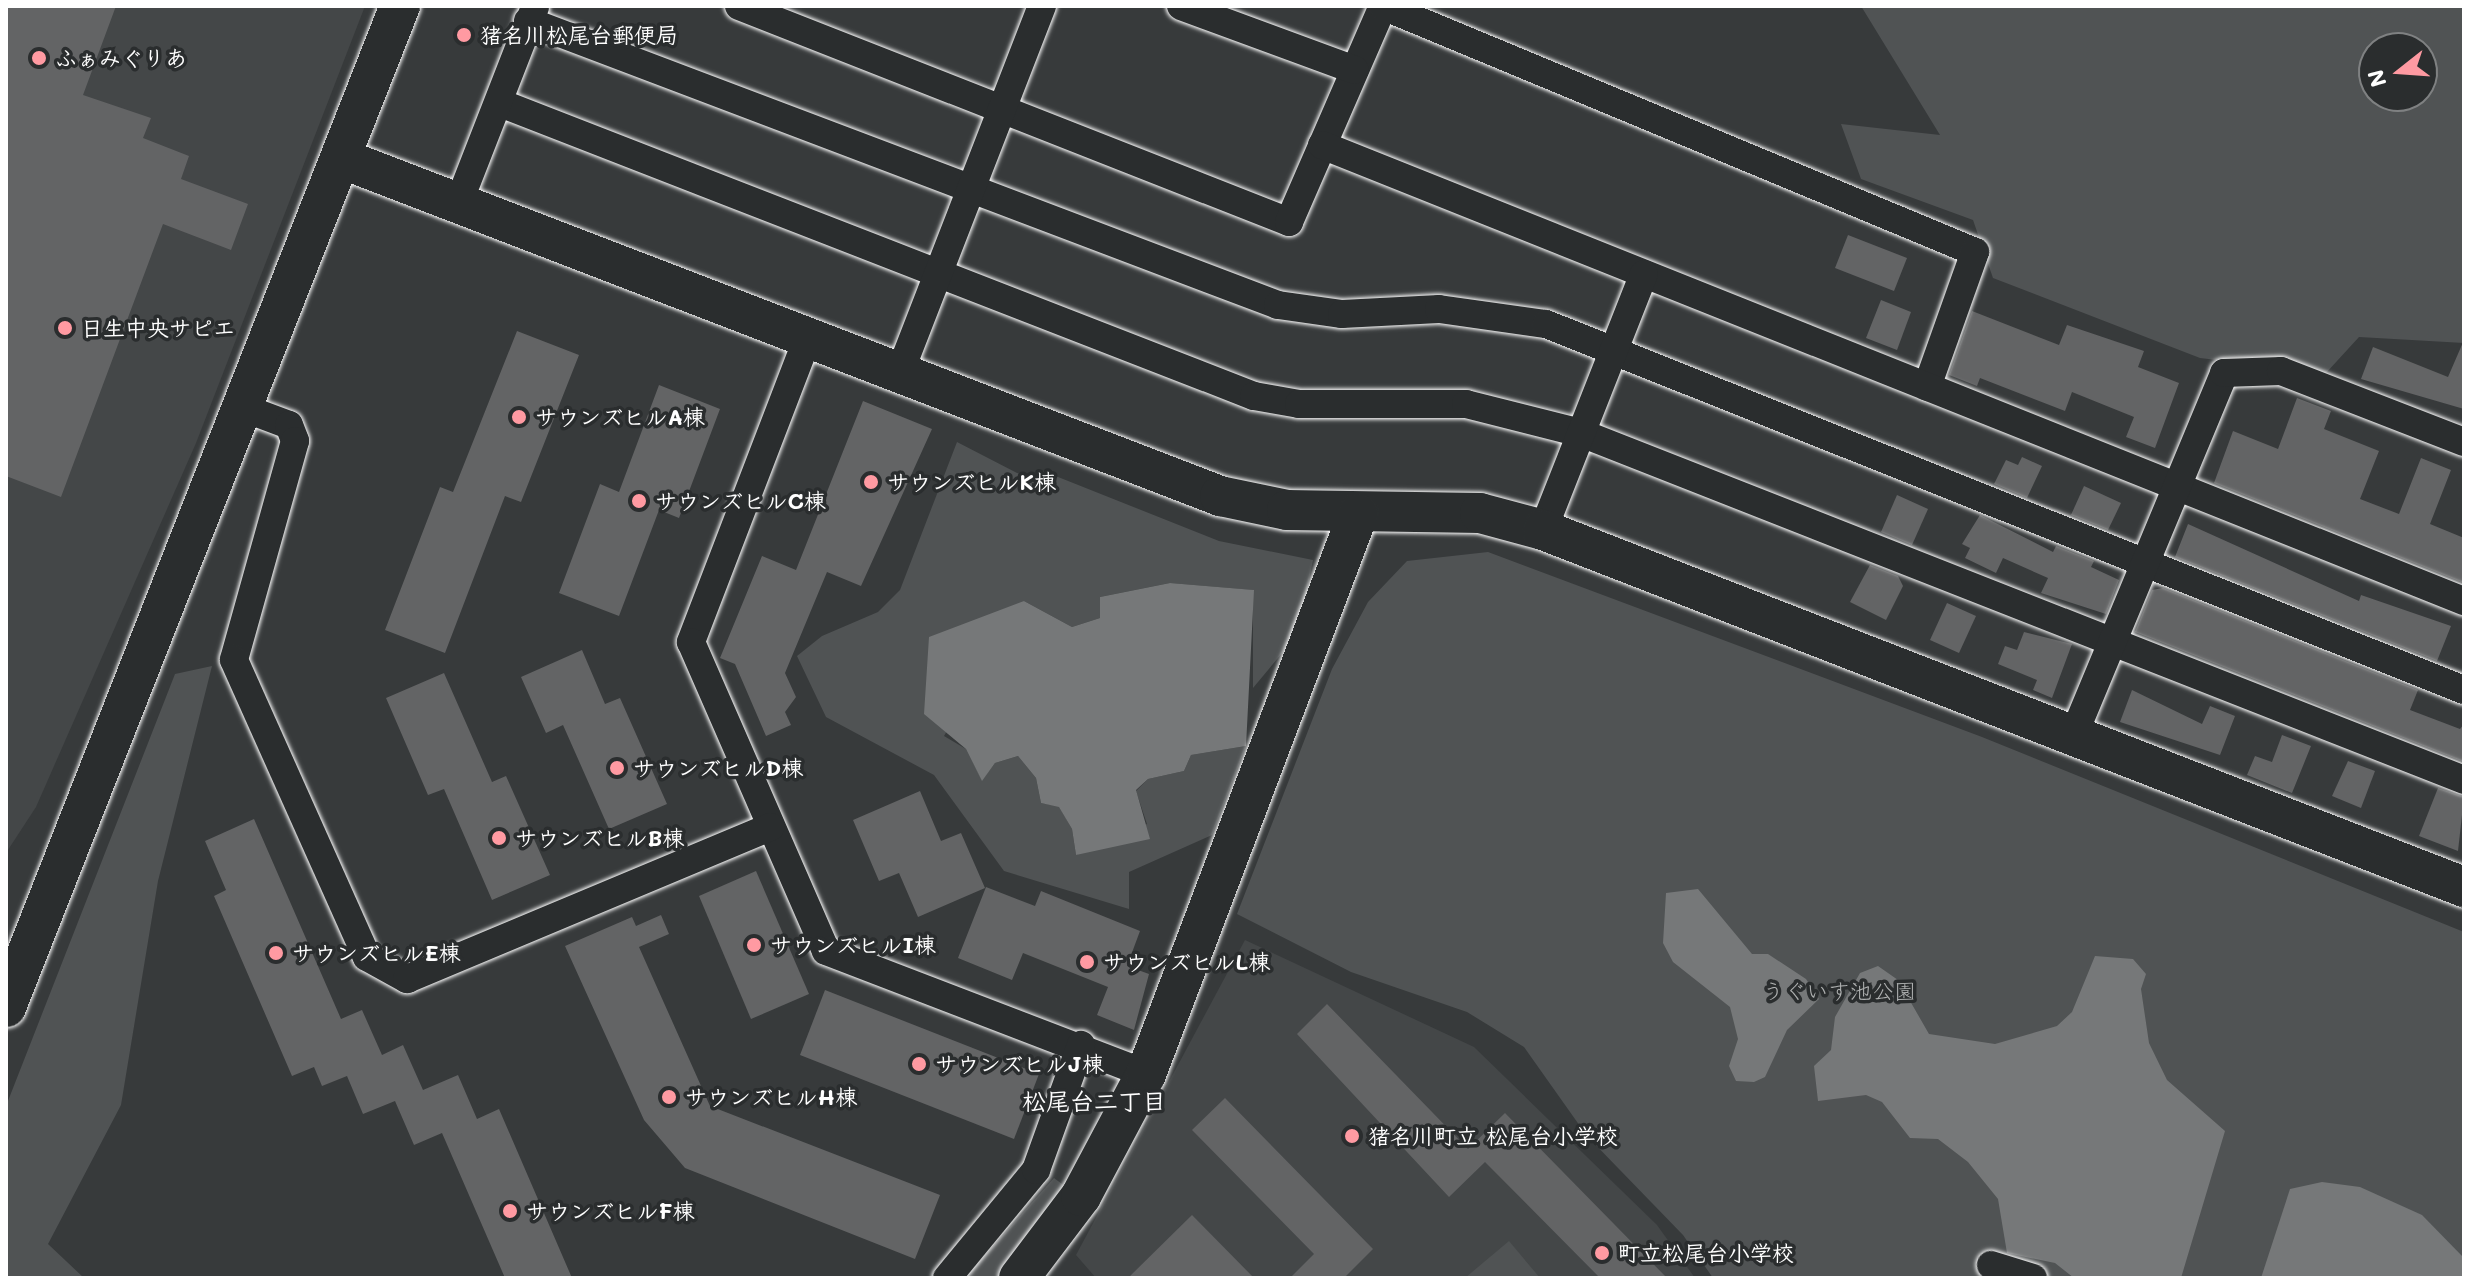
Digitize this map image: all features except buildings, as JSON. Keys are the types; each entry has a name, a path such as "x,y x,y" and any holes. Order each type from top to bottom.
{"street":[{"path":"6,1007 241,407 343,159 400,6"},
{"path":"739,6 1289,222 1383,6 1975,252 1927,387"},
{"path":"900,372 1042,6"},
{"path":"1181,6 1355,70"},
{"path":"459,202 532,14 1278,305 1342,314 1439,309 1546,324 2464,690"},
{"path":"500,103 940,270 1254,396 1299,404 1466,404 1581,433 2111,646 2464,780"},
{"path":"1322,145 2464,601"},
{"path":"343,159 1220,496 1358,514 1480,513 1543,530 2464,887"},
{"path":"1543,530 1644,274"},
{"path":"808,337 691,642 826,951 1081,1045 1146,1074"},
{"path":"2074,734 2224,373 2281,371 2464,442"},
{"path":"241,407 289,425 295,441 234,660 367,957 407,979 771,827"},
{"path":"1019,1278 1081,1196 1146,1074 1358,514"},
{"path":"947,1278 1036,1170 1081,1045"},
{"path":"1991,1265 2033,1278"}],"shaded area":[{"path":"6,6 365,6 196,443 36,807 6,853"},
{"path":"1170,583 1254,590 1246,746 1191,755 1184,771 1148,779 1136,790 1150,839 1076,855 1072,829 1059,807 1041,803 1036,778 1018,756 995,763 982,781 966,749 924,714 929,637 1024,601 1072,627 1100,618 1100,597"},
{"path":"1698,889 1752,954 1768,954 1806,979 1819,999 1787,1030 1765,1077 1754,1082 1736,1081 1729,1066 1738,1039 1730,1007 1673,962 1663,943 1666,893"},
{"name":"猪名川町立 松尾台小学校","path":"1245,940 1474,1047 1657,1225 1695,1278 1096,1278 1076,1255"},
{"path":"2095,956 2133,959 2146,974 2141,989 2149,1043 2167,1080 2225,1131 2181,1278 2074,1278 2055,1263 2007,1253 1998,1199 1968,1162 1938,1139 1910,1138 1882,1102 1866,1095 1818,1101 1814,1066 1831,1050 1835,1017 1860,973 1878,966 1898,980 1929,1034 1995,1044 2057,1026 2072,1012"},
{"path":"2322,1182 2360,1187 2422,1215 2464,1258 2464,1278 2261,1278 2290,1189"}],"green space":[{"path":"1861,6 2464,6 2464,343 2359,337 2326,373 2200,358 1993,278 1973,220 1861,179 1841,124 1940,135"},
{"path":"957,442 1025,477 1043,471 1219,541 1313,560 1298,634 1253,688 1253,590 1170,583 1100,597 1100,618 1072,627 1024,601 944,736 966,749 982,780 995,763 1018,756 1036,778 1041,803 1059,806 1072,829 1076,855 1147,824 1136,791 1148,779 1184,771 1191,755 1246,746 1212,835 1129,872 1129,909 1004,871 934,775 826,717 797,656 822,636 878,612 900,590"},
{"name":"うぐいす池公園","path":"1488,552 1982,737 2464,932 2464,1278 1713,1278 1683,1235 1587,1136 1524,1047 1467,1012 1351,972 1237,914 1332,669 1368,602 1407,561"},
{"path":"212,666 158,881 121,1105 48,1244 84,1278 6,1278 6,1106 175,674"},
{"path":"1054,1178 1066,1187 1001,1278 965,1278"},
{"path":"1509,1241 1540,1278 1465,1278"}],"place":[{"name":"猪名川松尾台郵便局","path":"464,35"},
{"name":"ふぁみぐりあ","path":"39,58"},
{"name":"日生中央サピエ","path":"65,328"},
{"name":"サウンズヒルA棟","path":"519,417"},
{"name":"サウンズヒルK棟","path":"871,482"},
{"name":"サウンズヒルC棟","path":"639,501"},
{"name":"サウンズヒルD棟","path":"617,768"},
{"name":"サウンズヒルB棟","path":"499,838"},
{"name":"サウンズヒルI棟","path":"754,945"},
{"name":"サウンズヒルE棟","path":"276,953"},
{"name":"サウンズヒルL棟","path":"1087,962"},
{"name":"サウンズヒルJ棟","path":"919,1064"},
{"name":"サウンズヒルH棟","path":"669,1097"},
{"name":"猪名川町立 松尾台小学校","path":"1352,1136"},
{"name":"サウンズヒルF棟","path":"510,1211"},
{"name":"町立松尾台小学校","path":"1602,1253"}],"district":[{"name":"松尾台二丁目","path":"1094,1101"}]}
